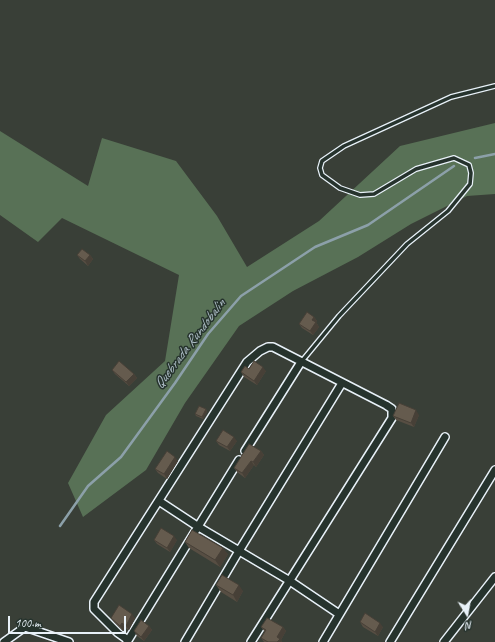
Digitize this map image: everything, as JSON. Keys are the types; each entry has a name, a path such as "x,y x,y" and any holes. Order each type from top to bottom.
{"street":[{"path":"251,642 392,418 392,410 386,405 273,347 268,347 260,351 247,362 94,602 94,609 128,641 197,526 301,362"},
{"path":"185,642 342,383"},
{"path":"323,642 445,437"},
{"path":"390,642 495,470"},
{"path":"159,501 197,526 290,581 339,614"},
{"path":"444,642 495,577"},
{"path":"4,642 25,627 69,642"}],"lane":[{"path":"301,362 339,316 407,244 448,211 470,184 471,173 469,165 454,158 416,169 374,194 360,195 340,188 322,175 320,168 322,161 344,146 451,97 495,86"}],"green space":[{"path":"495,123 495,194 467,196 411,224 358,257 293,291 239,326 185,403 146,470 83,517 68,483 106,415 165,361 179,275 62,218 38,242 0,215 0,131 88,186 102,138 176,161 217,216 247,267 319,221 400,146"}],"building":[{"path":"82,249 90,255 85,261 77,255"},
{"path":"307,312 314,317 312,320 316,322 310,331 299,324"},
{"path":"119,361 134,374 126,382 112,370"},
{"path":"254,361 263,367 254,381 241,372 245,366 249,369"},
{"path":"399,403 416,410 411,423 393,416"},
{"path":"199,406 206,409 202,417 195,414"},
{"path":"223,430 234,437 227,447 216,441"},
{"path":"249,444 261,451 242,473 234,468"},
{"path":"167,451 175,457 164,474 155,469"},
{"path":"161,528 174,536 167,548 154,540"},
{"path":"192,530 223,548 215,560 185,542"},
{"path":"222,575 239,585 233,595 216,585"},
{"path":"119,605 132,614 126,626 122,623 120,626 111,618"},
{"path":"365,613 380,623 375,632 360,622"},
{"path":"267,618 283,627 277,637 280,639 277,642 268,642 261,638 266,630 261,627"},
{"path":"141,620 149,626 141,637 134,631"}],"waterway":[{"name":"Quebrada Rundobalin","path":"475,158 495,154"},
{"name":"Quebrada Rundobalin","path":"60,526 88,486 121,457 175,383 208,334 241,296 315,247 368,225 454,166"}]}
